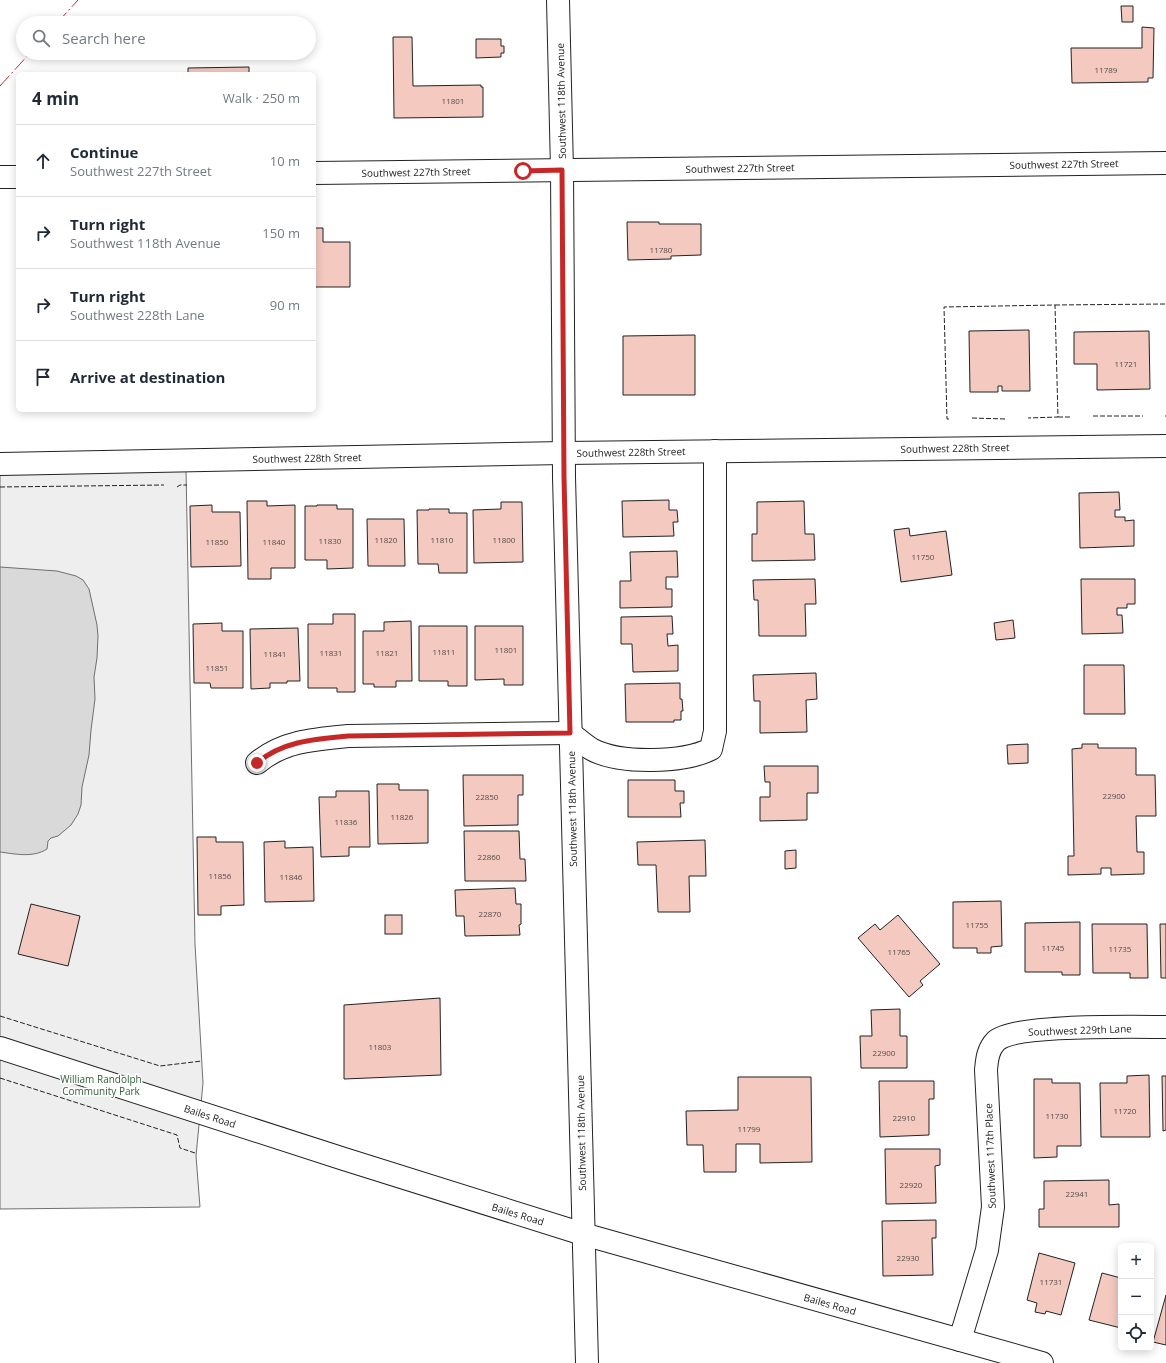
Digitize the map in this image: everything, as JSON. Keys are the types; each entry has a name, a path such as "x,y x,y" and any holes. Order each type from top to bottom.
{"street":[{"name":"Southwest 118th Avenue","path":"558,0 562,170 564,453 587,1363"},
{"name":"Southwest 227th Street","path":"316,173 1166,163"},
{"path":"0,177 16,177"},
{"name":"Southwest 228th Street","path":"0,464 564,453 1166,446"},
{"path":"257,763 265,756 298,742 348,736 570,733 592,749 604,754 629,759 676,759 696,755 711,749 715,731 715,451"},
{"name":"Southwest 229th Lane","path":"996,1041 1008,1035 1035,1030 1166,1027"},
{"name":"Southwest 117th Place","path":"960,1340 987,1250 993,1207 986,1070 988,1053 996,1041"},
{"name":"Bailes Road","path":"0,1048 583,1234 1042,1363"}],"green space":[{"name":"William Randolph Community Park","path":"186,469 195,944 203,1083 196,1156 200,1207 0,1209 0,471"}],"shaded area":[{"path":"0,567 57,571 76,576 83,580 89,589 97,625 97,658 94,677 95,699 89,755 82,787 81,805 78,814 71,825 58,836 51,838 48,841 47,849 36,854 0,852"}],"building":[{"path":"1121,6 1133,6 1133,22 1122,22"},
{"path":"1142,27 1154,28 1153,78 1148,78 1148,82 1072,83 1071,48 1142,48"},
{"path":"393,37 412,37 413,86 481,85 481,87 483,87 483,117 394,118"},
{"path":"476,39 501,39 501,46 504,46 504,53 501,53 501,57 476,58"},
{"path":"249,67 249,72 188,72 188,68"},
{"path":"627,222 701,224 701,255 671,256 671,259 628,260"},
{"path":"316,228 323,228 323,242 350,242 350,287 316,287"},
{"path":"1029,330 1030,391 1002,391 1002,386 998,386 998,392 970,392 969,331"},
{"path":"1149,331 1150,389 1097,390 1097,364 1074,364 1074,332"},
{"path":"695,335 695,395 623,395 623,336"},
{"path":"1119,492 1120,510 1115,510 1115,517 1125,517 1125,521 1134,520 1134,546 1080,548 1079,493"},
{"path":"669,500 669,510 677,510 678,522 673,522 674,536 623,537 622,501"},
{"path":"247,501 267,501 267,506 295,505 295,568 271,568 271,579 248,579"},
{"path":"804,501 805,534 814,534 815,560 752,561 752,534 757,534 757,502"},
{"path":"501,502 522,502 523,562 474,563 473,510 501,509"},
{"path":"212,505 212,512 240,512 241,566 191,567 190,506"},
{"path":"337,505 337,509 353,509 353,568 327,569 327,560 305,560 305,506"},
{"path":"449,509 449,513 467,513 467,573 439,573 438,564 418,564 417,510"},
{"path":"367,519 404,519 405,566 368,566"},
{"path":"909,528 910,536 946,531 952,575 901,582 894,530"},
{"path":"677,551 678,577 666,577 666,589 672,589 672,607 620,608 620,581 631,581 630,552"},
{"path":"815,579 816,604 805,604 806,636 759,636 758,600 754,600 753,580"},
{"path":"1081,579 1135,579 1135,604 1127,604 1127,608 1117,608 1117,615 1122,615 1123,633 1082,634"},
{"path":"333,614 355,614 355,692 337,692 337,688 308,688 308,624 333,624"},
{"path":"672,616 673,634 667,634 668,646 678,645 678,671 633,672 632,644 621,644 621,617"},
{"path":"1013,620 1015,638 996,640 994,623"},
{"path":"411,621 412,681 396,681 396,687 374,687 374,684 363,684 363,631 384,631 384,622"},
{"path":"222,623 222,631 243,631 243,688 211,688 210,683 194,683 193,624"},
{"path":"419,626 467,626 467,686 448,686 448,681 419,681"},
{"path":"475,626 523,626 523,685 504,685 504,679 475,680"},
{"path":"298,628 300,681 270,683 270,688 251,689 250,629"},
{"path":"1084,665 1124,665 1125,714 1084,714"},
{"path":"816,673 817,699 806,700 807,732 760,733 760,701 754,701 753,675"},
{"path":"680,683 680,699 682,699 683,711 681,711 681,720 674,720 674,722 626,722 625,684"},
{"path":"1028,744 1028,763 1008,764 1007,745"},
{"path":"1082,744 1098,744 1098,748 1136,748 1136,775 1155,775 1156,816 1136,816 1137,852 1144,852 1144,874 1111,875 1111,868 1101,868 1101,874 1068,875 1068,856 1074,856 1072,749 1082,748"},
{"path":"764,766 818,766 818,793 807,793 807,820 760,821 760,797 770,797 770,782 765,782"},
{"path":"463,775 523,775 523,795 518,795 518,825 464,826"},
{"path":"628,780 675,780 675,791 684,791 684,803 680,803 681,817 628,817"},
{"path":"377,784 399,784 399,790 428,790 428,843 378,844"},
{"path":"336,791 369,791 370,847 349,847 349,856 321,857 319,797 336,797"},
{"path":"464,831 519,831 520,859 525,859 526,881 465,881"},
{"path":"197,837 216,837 216,842 243,842 244,905 221,906 221,915 198,915"},
{"path":"705,840 706,876 689,876 690,912 658,912 656,865 638,865 637,842"},
{"path":"285,841 285,848 313,847 314,901 265,902 264,842"},
{"path":"796,850 796,868 785,869 785,851"},
{"path":"515,888 516,904 521,904 521,924 519,925 520,935 465,936 464,916 456,916 455,890"},
{"path":"1001,901 1002,946 991,947 991,953 977,953 977,948 953,948 953,902"},
{"path":"31,904 80,916 68,966 18,954"},
{"path":"385,915 402,915 402,934 385,934"},
{"path":"898,915 940,964 920,981 923,985 909,997 858,938 875,924 880,930"},
{"path":"1080,922 1080,975 1062,975 1062,972 1025,972 1025,923"},
{"path":"1092,924 1147,924 1148,978 1130,978 1130,973 1093,973"},
{"path":"1160,924 1166,924 1166,978 1161,978"},
{"path":"440,998 441,1075 344,1079 344,1005"},
{"path":"900,1009 900,1036 907,1036 907,1068 861,1068 860,1036 872,1036 871,1010"},
{"path":"1149,1075 1150,1137 1101,1137 1100,1083 1127,1083 1127,1076"},
{"path":"1162,1076 1166,1076 1166,1130 1163,1131"},
{"path":"738,1077 811,1077 812,1162 760,1163 760,1144 736,1144 736,1172 704,1172 703,1145 687,1145 686,1111 738,1110"},
{"path":"1034,1079 1052,1079 1052,1083 1080,1083 1081,1146 1057,1146 1057,1157 1034,1158"},
{"path":"879,1081 934,1081 934,1099 929,1099 929,1135 880,1137"},
{"path":"885,1149 940,1149 940,1165 935,1166 936,1203 886,1204"},
{"path":"1109,1180 1109,1205 1119,1204 1119,1227 1039,1227 1039,1209 1044,1209 1044,1181"},
{"path":"936,1220 936,1238 932,1238 933,1275 883,1276 882,1221"},
{"path":"1039,1253 1075,1263 1061,1315 1046,1311 1045,1314 1035,1312 1037,1303 1027,1300"},
{"path":"1102,1273 1118,1277 1118,1327 1089,1320"},
{"path":"1166,1295 1166,1345 1154,1342"}],"fence":[{"path":"1055,305 1166,304"},
{"path":"949,419 947,419 944,307 1055,305 1058,417 1028,418"},
{"path":"1093,416 1143,416"},
{"path":"1058,417 1072,417"},
{"path":"972,418 1006,419"},
{"path":"0,487 164,485"},
{"path":"177,487 180,485 187,485"},
{"path":"0,1016 160,1066 202,1061"},
{"path":"0,1078 177,1135 180,1148 195,1153"}],"power":[{"path":"63,16 78,0"},
{"path":"0,86 24,60"}],"route":[{"path":"257,763 265,756 298,742 348,736 570,733 564,477 562,170 523,171"}]}
